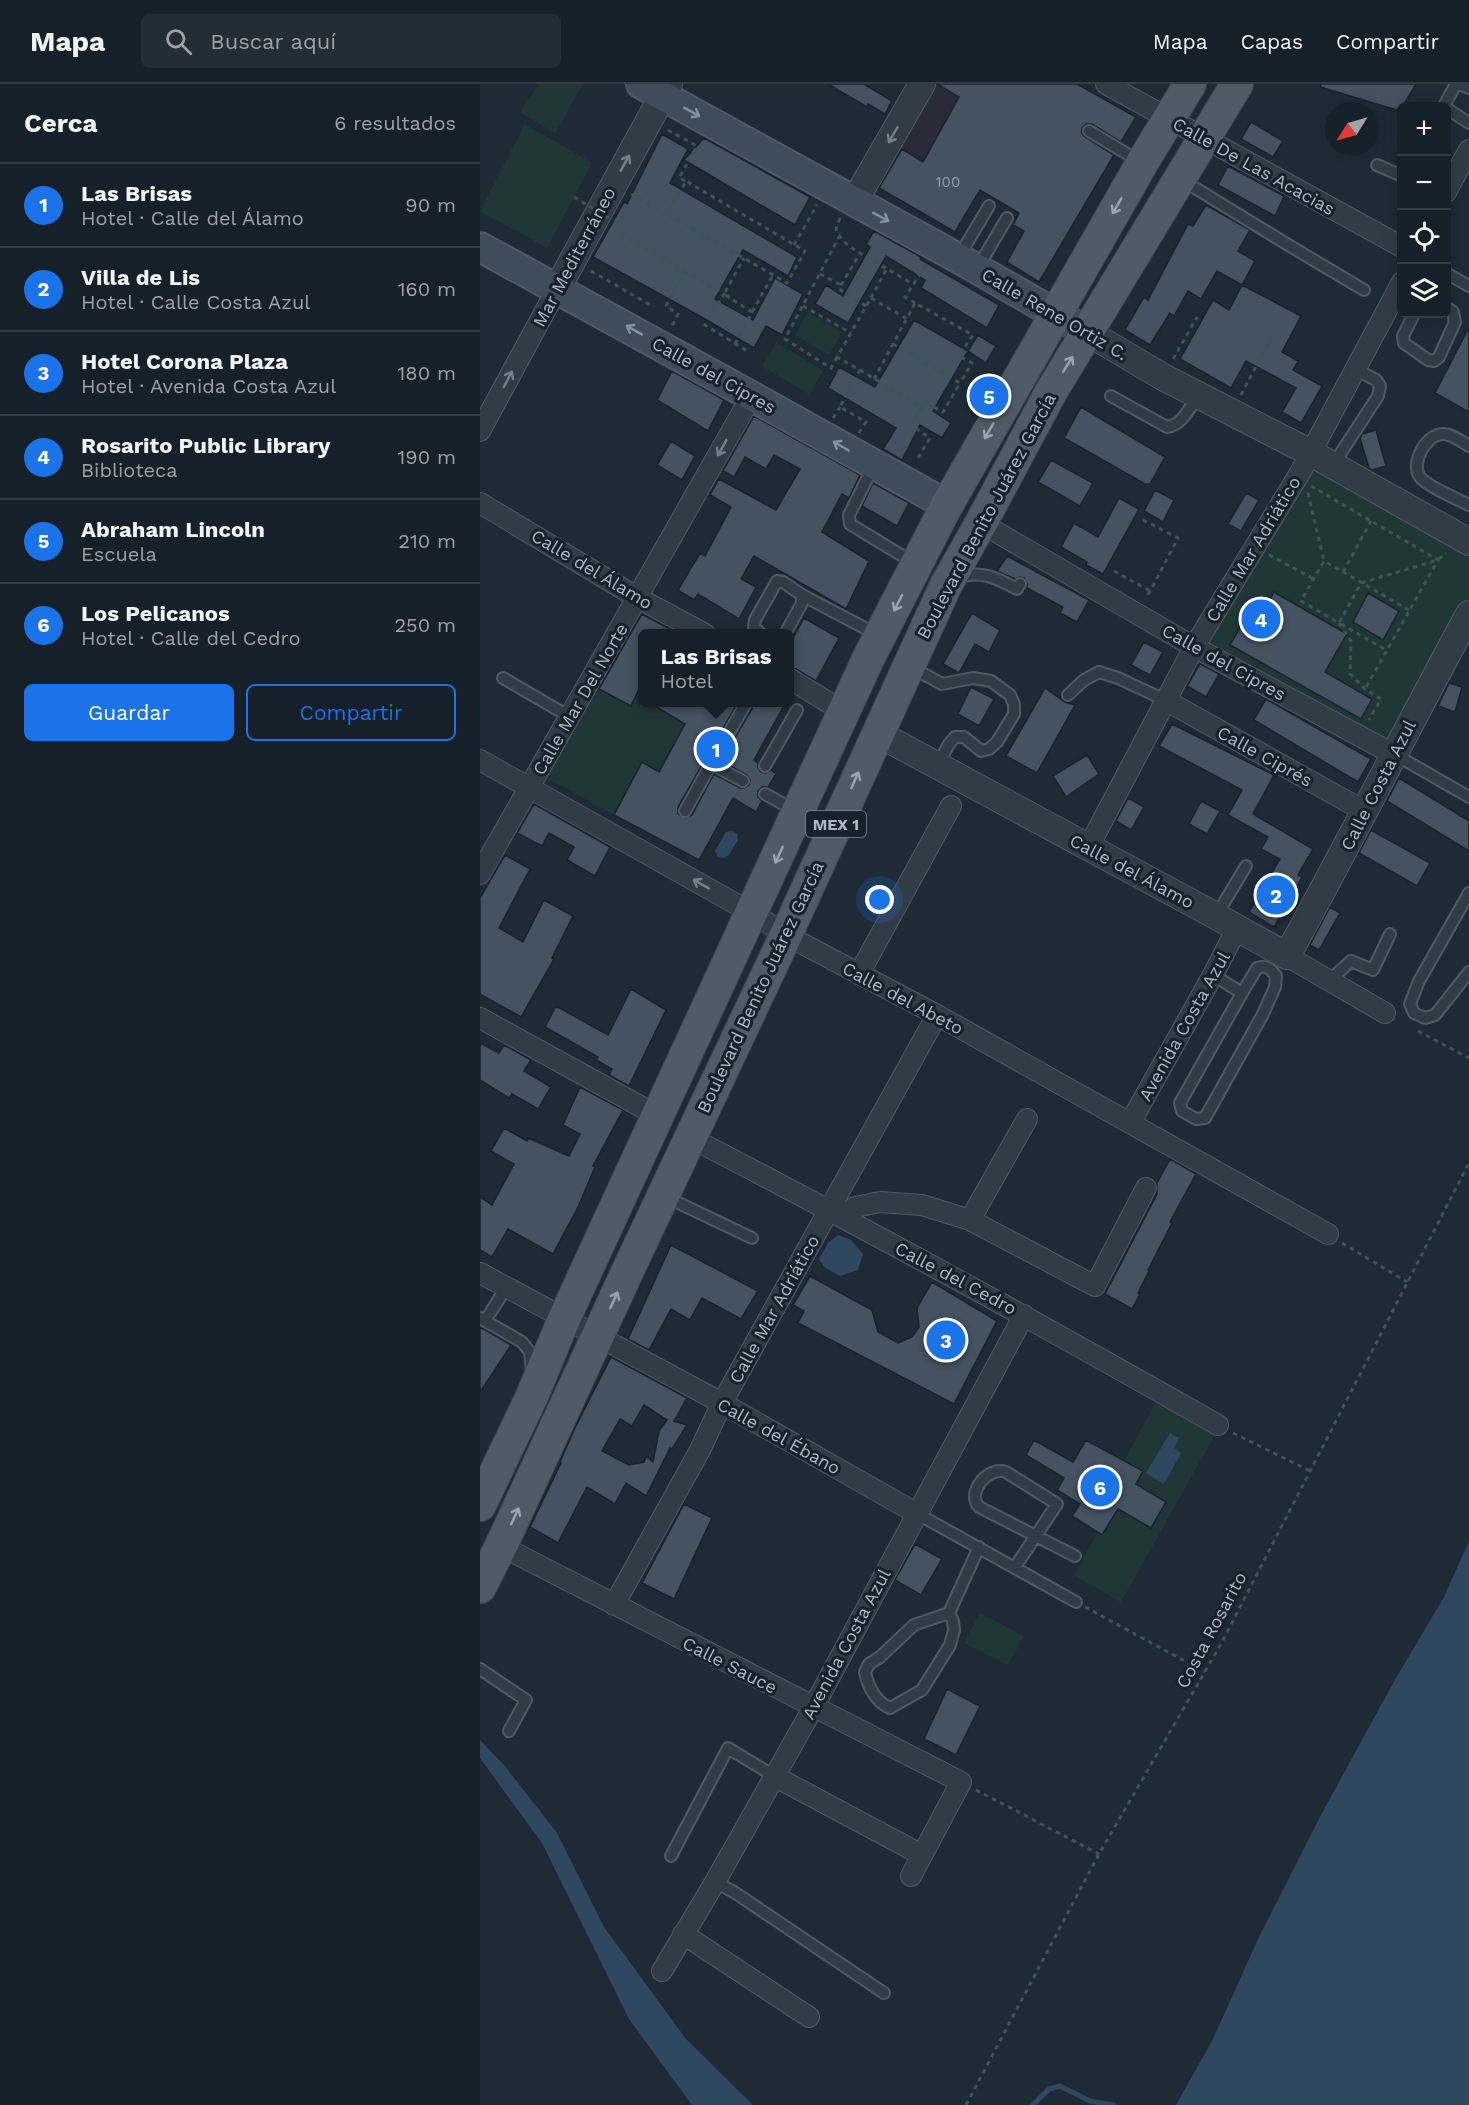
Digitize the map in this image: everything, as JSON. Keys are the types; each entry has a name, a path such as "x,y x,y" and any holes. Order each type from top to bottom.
{"main road":[{"name":"Boulevard Benito Juárez García","path":"480,1505 532,1396 564,1319 869,657 947,505 1142,163 1190,84"},
{"name":"Boulevard Benito Juárez García","path":"480,1587 786,935 946,585 1051,392 1237,84"},
{"name":"Calle Rene Ortiz C.","path":"657,88 848,209 968,264 1087,332"},
{"name":"Calle del Cipres","path":"480,247 947,505"}],"street":[{"path":"848,209 922,84"},
{"name":"Calle De Las Acacias","path":"1106,84 1397,246"},
{"name":"Mar Mediterráneo","path":"480,431 557,289 657,88"},
{"path":"1451,184 1468,155"},
{"name":"Calle Mar Adriático","path":"1088,848 1194,647 1311,453 1397,290"},
{"name":"Calle Rene Ortiz C.","path":"1087,332 1163,377 1311,453 1468,540"},
{"name":"Calle Mar Del Norte","path":"482,864 529,789 751,397"},
{"name":"Calle del Álamo","path":"480,503 638,598 697,629"},
{"name":"Calle del Cipres","path":"981,523 1034,562 1137,614 1386,750"},
{"name":"Calle Costa Azul","path":"1287,956 1366,812 1386,750 1469,614"},
{"path":"794,682 844,712"},
{"name":"Calle Ciprés","path":"1165,700 1366,812"},
{"name":"Calle del Álamo","path":"877,733 1227,922 1385,1013"},
{"name":"Calle del Abeto","path":"480,760 752,913 786,935 937,1015 1328,1234"},
{"path":"860,974 951,806"},
{"name":"Avenida Costa Azul","path":"1130,1123 1213,975 1227,922"},
{"name":"Calle Mar Adriático","path":"614,1605 700,1450 722,1403 836,1213 937,1015"},
{"path":"480,1018 658,1116"},
{"path":"970,1220 1027,1119"},
{"name":"Calle del Cedro","path":"691,1138 836,1213 1024,1315 1218,1425"},
{"path":"836,1213 880,1202 922,1205 970,1220 1095,1286 1146,1188"},
{"name":"Calle del Ébano","path":"480,1273 722,1403 916,1513"},
{"name":"Avenida Costa Azul","path":"662,1971 813,1708 1024,1315"},
{"name":"Calle Sauce","path":"501,1546 961,1782"},
{"path":"774,1776 922,1855"},
{"path":"911,1876 961,1782"},
{"path":"683,1934 809,2017"}],"lane":[{"path":"1445,102 1458,84 1469,88"},
{"path":"1451,110 1469,123"},
{"path":"1089,130 1142,163"},
{"path":"1377,165 1397,174"},
{"path":"1180,178 1364,290"},
{"path":"968,264 989,206"},
{"path":"968,264 1007,218"},
{"path":"1451,276 1469,286"},
{"path":"1412,318 1403,336 1404,343 1428,360 1434,361 1439,357 1455,322 1451,311"},
{"path":"1333,465 1378,396 1380,386 1377,380 1355,369"},
{"path":"1111,396 1167,427 1179,423 1198,395"},
{"path":"1469,446 1451,436 1443,434 1436,436 1429,440 1417,461 1422,480 1469,506"},
{"path":"875,465 849,515 850,524 917,565"},
{"path":"946,585 962,576 987,575 1017,589 1020,584"},
{"path":"756,629 754,627 755,620 777,581 783,582 802,595 881,637"},
{"path":"787,629 802,603 802,595"},
{"path":"908,666 942,684 973,678 992,681 1010,695 1014,704 1014,714 997,742 989,749 981,751 964,737 955,737 937,766"},
{"path":"1068,695 1084,680 1099,672 1118,678 1165,700"},
{"path":"503,678 570,717"},
{"path":"686,811 744,707"},
{"path":"765,766 797,710"},
{"name":"Calle del Cipres","path":"1386,750 1469,797"},
{"path":"711,764 743,781"},
{"path":"765,795 798,812"},
{"path":"1227,922 1246,867"},
{"path":"1469,892 1419,981 1410,1004 1414,1013 1425,1018 1435,1015 1469,972"},
{"path":"1329,981 1351,961 1373,970 1390,933"},
{"path":"1269,967 1276,976 1275,987 1263,1014 1206,1118 1196,1119 1182,1112 1180,1103 1242,993 1257,968 1269,967"},
{"path":"1213,975 1242,993"},
{"path":"663,1195 752,1238"},
{"path":"506,1288 483,1320 522,1342 530,1352 532,1396"},
{"path":"1015,1567 1036,1535 1057,1504 1006,1472 992,1471 985,1476 974,1495 979,1507 1036,1535 1075,1556"},
{"name":"Calle del Ébano","path":"916,1513 1076,1602"},
{"path":"949,1613 954,1630 950,1645 922,1689 899,1705 890,1708 881,1704 867,1684 865,1672 870,1664 914,1625 949,1613 979,1547"},
{"path":"480,1669 526,1700 509,1731"},
{"path":"671,1856 728,1748 774,1776"},
{"path":"715,1882 734,1892 885,1993"}],"path":[{"path":"624,190 788,283 806,251 680,178 697,146 660,126"},
{"path":"667,214 686,181"},
{"path":"574,197 609,218"},
{"path":"794,245 819,202"},
{"path":"614,208 605,225 752,312"},
{"path":"848,209 836,228 839,237 847,246 913,284"},
{"path":"839,237 785,339 831,368 887,268"},
{"path":"860,252 839,289 866,306"},
{"path":"744,258 705,325 749,352"},
{"path":"916,460 930,438 911,425 925,402 943,412 972,363 959,356 973,335 905,297 926,264"},
{"path":"582,266 654,307"},
{"path":"662,346 678,314 666,306 684,271"},
{"path":"820,274 841,285"},
{"path":"735,344 773,275"},
{"path":"871,298 907,319"},
{"path":"874,379 915,303"},
{"path":"803,306 851,333"},
{"path":"1163,377 1197,317"},
{"path":"1231,412 1272,336"},
{"path":"893,344 960,383"},
{"path":"837,357 922,407"},
{"path":"850,450 866,422 840,407 860,370"},
{"path":"1386,651 1301,601 1324,561 1306,483 1438,560"},
{"path":"1137,614 1178,538 1143,520"},
{"path":"1343,572 1371,521"},
{"path":"1268,554 1314,579"},
{"path":"1339,623 1361,583 1438,560"},
{"path":"1365,689 1438,560"},
{"path":"1324,561 1409,610"},
{"path":"1114,571 1150,591"},
{"path":"1339,623 1351,641 1350,674 1365,689 1381,699 1367,724 1377,730 1386,750"},
{"path":"1416,1030 1469,1058"},
{"name":"Costa Rosarito","path":"966,2105 1100,1854 1205,1672 1469,1163"},
{"path":"1328,1234 1407,1282"},
{"path":"1218,1425 1310,1471"},
{"path":"1076,1602 1205,1672"},
{"path":"961,1782 1100,1854"}],"shaded area":[{"path":"932,84 1030,84 1006,124 959,97 923,162 899,147"}],"green space":[{"path":"538,84 583,84 555,133 520,113"},
{"path":"525,124 592,163 547,248 480,211"},
{"path":"808,312 842,332 829,355 795,335"},
{"path":"776,342 823,371 809,394 762,366"},
{"path":"1311,453 1469,542 1469,614 1393,754 1194,647"},
{"path":"641,606 680,629 638,629 638,707 696,707 659,772 641,762 614,815 545,777"},
{"path":"1157,1400 1216,1433 1121,1602 1074,1575 1098,1532 1103,1534 1118,1509 1151,1528 1166,1503 1136,1484 1142,1471 1124,1461"},
{"path":"980,1613 1024,1636 1008,1665 964,1643"}],"water":[{"path":"732,831 737,834 738,840 728,856 722,858 717,856 715,851 726,832"},
{"path":"838,1235 851,1240 863,1254 858,1270 840,1276 824,1267 819,1259 828,1243"},
{"path":"1170,1433 1179,1438 1174,1448 1181,1453 1164,1484 1146,1473"},
{"path":"1469,1541 1469,2105 1176,2105 1213,2039 1259,1937 1321,1815 1392,1685 1444,1597"},
{"path":"480,1740 504,1765 557,1833 604,1927 686,2039 753,2105 692,2105 629,2019 542,1843 480,1758"}],"building":[{"path":"828,84 864,84 892,101 885,114 868,104 867,107"},
{"path":"937,84 1077,84 1136,117 1121,142 1092,124 1086,124 1082,128 1082,134 1085,137 1114,155 1039,282 1007,262 1024,231 1013,225 1019,213 980,190 955,232 879,188 902,149 923,162 959,97"},
{"path":"1321,84 1416,84 1405,102 1397,102 1397,110 1379,105 1379,102 1370,102 1320,87"},
{"path":"1251,122 1283,141 1273,157 1241,139"},
{"path":"662,134 688,149 670,183 797,257 788,276 743,250 715,299 753,320 775,278 803,294 782,335 766,326 754,348 593,257 624,202 627,204"},
{"path":"704,138 810,197 795,225 684,160"},
{"path":"1228,166 1284,196 1275,216 1218,185"},
{"path":"1206,205 1250,230 1238,251 1255,261 1242,285 1217,271 1201,299 1188,291 1174,316 1170,313 1150,345 1125,330 1144,297 1148,300 1188,224 1193,226"},
{"path":"874,231 999,305 987,328 921,288 925,280 886,256 848,323 815,304 826,285 843,296 870,247 866,244"},
{"path":"1242,285 1301,316 1282,352 1298,361 1293,370 1322,386 1301,423 1282,412 1296,388 1246,361 1231,388 1180,359 1213,300 1229,310"},
{"path":"914,320 968,351 933,411 951,423 942,438 920,425 902,460 883,449 896,428 828,388 839,367 875,387"},
{"path":"1469,327 1469,412 1435,393"},
{"path":"978,335 996,346 986,363 968,351"},
{"path":"672,371 724,400 708,431 657,400"},
{"path":"1081,407 1165,457 1150,484 1145,484 1064,438"},
{"path":"754,416 860,475 849,498 842,494 822,532 869,561 846,609 754,556 741,579 756,587 739,619 698,594 694,600 678,590 700,553 705,556 731,507 710,495 719,479 776,510 800,469 774,455 766,469 745,457 734,477 723,471"},
{"path":"1376,430 1386,466 1372,470 1369,468 1360,438 1362,434"},
{"path":"671,441 695,456 682,480 657,465"},
{"path":"1051,460 1093,483 1080,506 1038,482"},
{"path":"873,483 909,503 897,526 862,506"},
{"path":"1155,490 1174,500 1163,522 1144,511"},
{"path":"1246,493 1259,500 1241,531 1228,524"},
{"path":"1119,498 1139,509 1103,574 1061,547 1074,523 1098,537"},
{"path":"1007,556 1089,600 1077,622 1060,613 1063,607 1027,588 1024,578 1015,579 997,571"},
{"path":"1274,592 1347,634 1325,672 1372,699 1361,719 1230,645 1253,605 1263,611"},
{"path":"1368,593 1399,611 1383,640 1353,622"},
{"path":"972,613 1000,630 989,652 975,644 959,673 943,664"},
{"path":"642,614 670,629 638,629 638,691 631,706 599,689"},
{"path":"804,618 839,638 816,681 794,668 794,636"},
{"path":"1144,642 1163,652 1150,675 1131,665"},
{"path":"1200,664 1219,674 1206,697 1187,686"},
{"path":"1449,683 1462,687 1455,712 1438,706"},
{"path":"971,687 994,699 979,726 958,714"},
{"path":"1045,688 1065,702 1075,705 1037,773 1006,756"},
{"path":"1266,699 1371,759 1358,782 1254,720"},
{"path":"656,707 735,707 678,807 678,814 685,818 692,815 714,774 740,788 749,785 750,780 747,775 721,761 752,707 783,707 754,760 758,763 761,772 766,773 771,770 776,774 768,787 762,787 758,791 758,797 762,801 756,812 733,798 699,860 614,815 642,762 659,772 685,724"},
{"path":"1172,724 1274,775 1253,814 1313,849 1298,875 1302,877 1274,927 1249,912 1280,859 1261,849 1268,837 1228,815 1242,790 1159,746"},
{"path":"1087,755 1099,774 1066,797 1053,776"},
{"path":"1399,778 1469,821 1469,851 1387,801"},
{"path":"1128,798 1144,807 1131,830 1116,821"},
{"path":"1201,801 1220,811 1207,834 1189,824"},
{"path":"534,804 610,847 595,876 567,860 574,847 549,833 542,846 517,833"},
{"path":"1371,830 1430,863 1417,886 1359,853"},
{"path":"505,855 530,869 499,928 523,942 544,900 573,916 552,958 554,959 521,1017 480,994 480,898"},
{"path":"1330,907 1340,913 1319,950 1310,945"},
{"path":"631,989 666,1010 629,1086 609,1075 612,1069 596,1060 598,1057 545,1027 556,1006 608,1035"},
{"path":"480,1043 499,1053 504,1045 531,1060 524,1071 551,1087 538,1109 512,1094 509,1098 480,1080"},
{"path":"580,1087 623,1110 593,1166 595,1167 578,1207 553,1254 508,1229 492,1257 480,1250 480,1197 492,1205 514,1164 491,1151 504,1128 527,1141 528,1138 569,1156 580,1134 563,1125"},
{"path":"1170,1159 1196,1174 1170,1222 1172,1223 1148,1270 1132,1309 1105,1294 1157,1194 1157,1183"},
{"path":"671,1245 758,1291 741,1319 702,1298 690,1320 671,1309 649,1350 628,1339"},
{"path":"810,1276 872,1310 878,1332 898,1343 912,1337 919,1327 917,1308 932,1282 997,1321 954,1404 798,1323 804,1311 793,1305"},
{"path":"480,1327 511,1345 480,1392"},
{"path":"611,1357 687,1398 674,1421 687,1425 672,1449 670,1448 646,1496 626,1483 615,1504 587,1487 558,1543 530,1527 574,1430","holes":["644,1405 667,1420 659,1431 653,1462 646,1456 644,1462 629,1465 602,1451 620,1419 632,1426"]},
{"path":"1034,1440 1073,1462 1086,1440 1143,1471 1136,1484 1166,1502 1151,1528 1118,1509 1102,1535 1072,1516 1080,1504 1057,1490 1064,1478 1026,1455"},
{"path":"684,1504 712,1518 674,1599 642,1583"},
{"path":"915,1544 942,1559 921,1595 895,1580"},
{"path":"947,1689 980,1706 956,1755 924,1739"}],"waterway":[{"path":"1033,2105 1049,2089 1060,2086 1090,2101 1114,2105"}],"place":[{"name":"Abraham Lincoln","path":"989,396"},
{"name":"Rosarito Public Library","path":"1261,619"},
{"name":"Las Brisas","path":"716,749"},
{"name":"Villa de Lis","path":"1276,895"},
{"name":"Hotel Corona Plaza","path":"946,1340"},
{"name":"Los Pelicanos","path":"1100,1487"}]}
